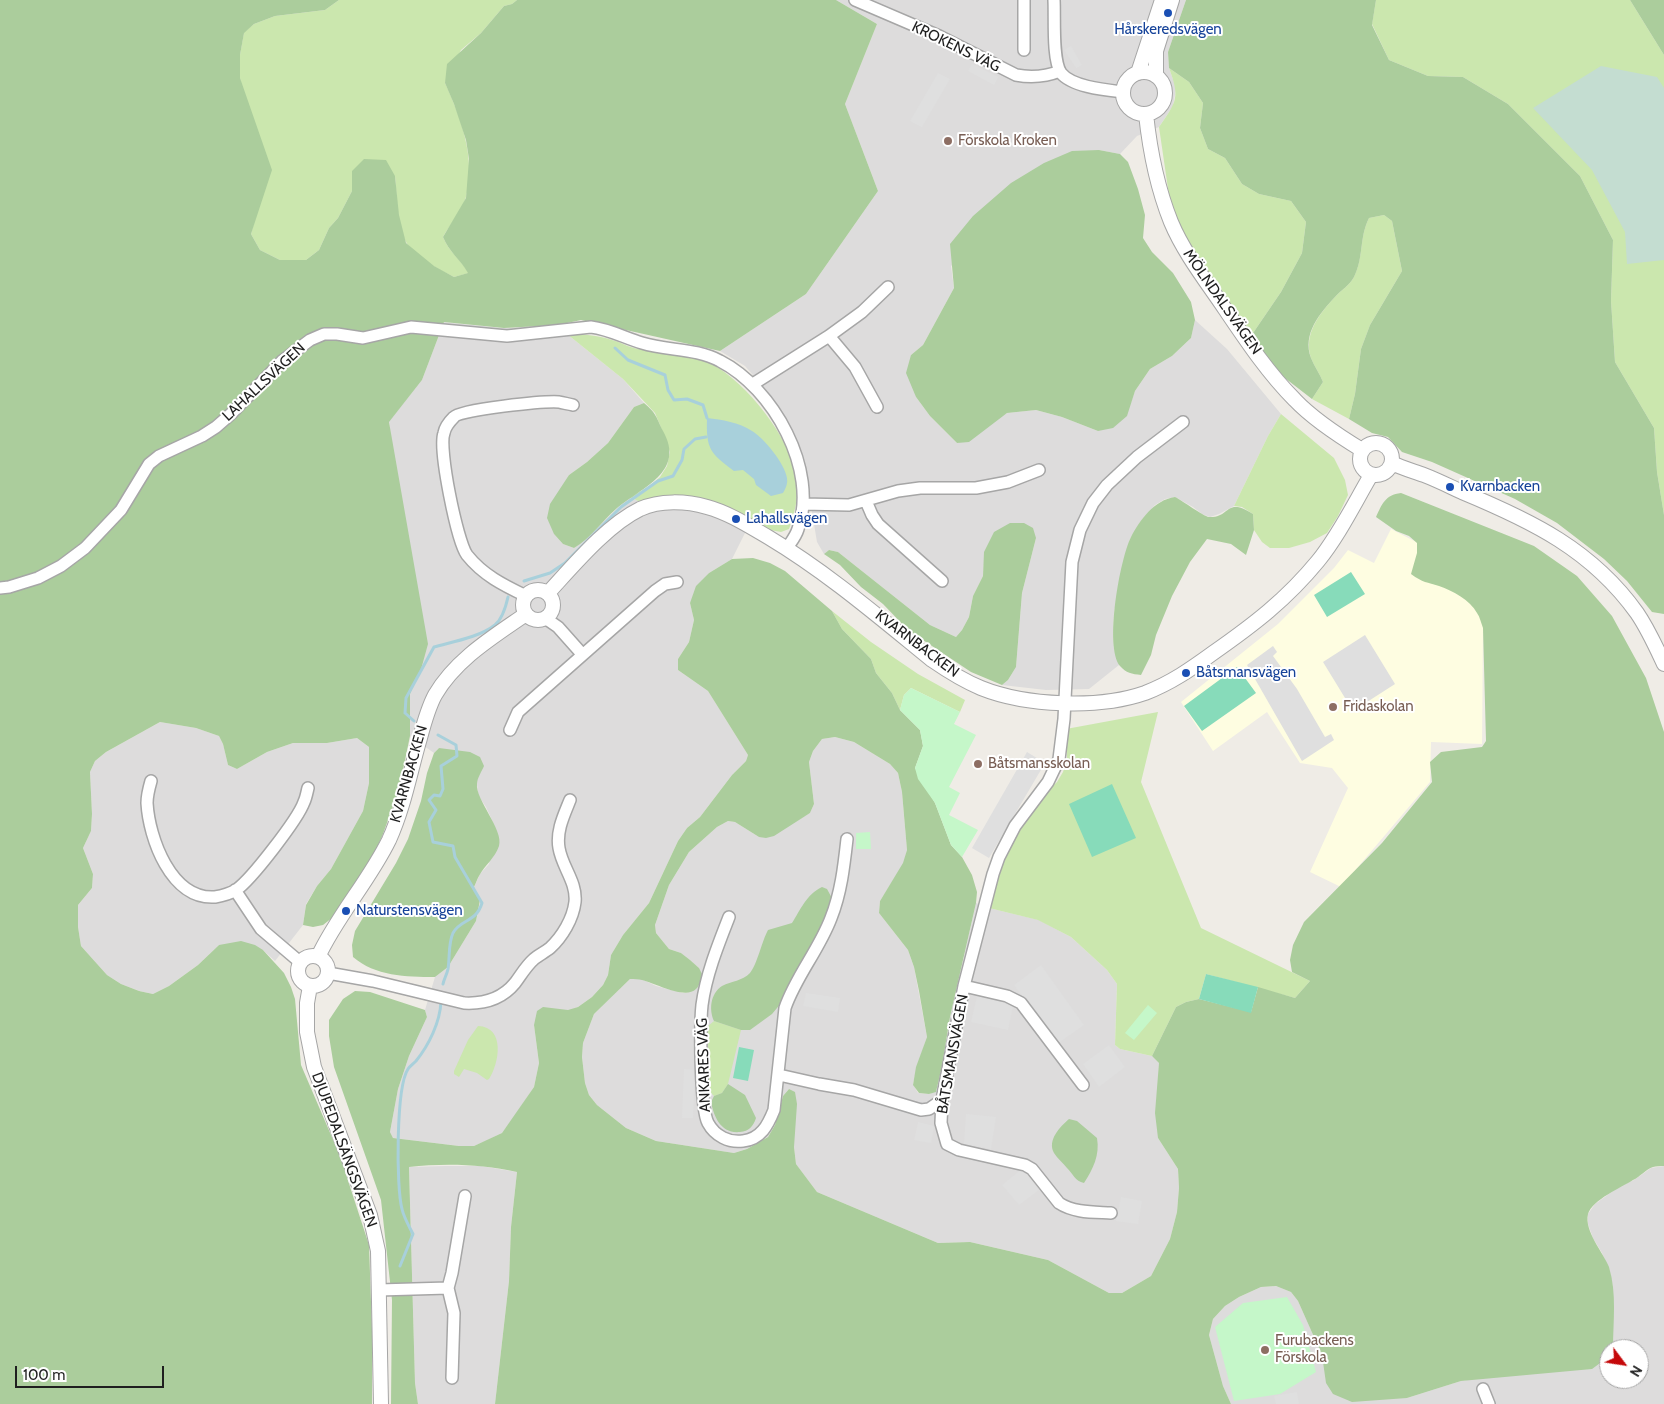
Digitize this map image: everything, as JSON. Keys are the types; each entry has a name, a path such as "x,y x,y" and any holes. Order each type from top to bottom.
{"street":[{"name":"KROKENS VÄG","path":"855,0 939,36 1016,75 1042,77 1060,71"},
{"path":"1024,0 1024,50"},
{"path":"1054,0 1056,57 1060,71 1072,82 1123,92"},
{"path":"1138,73 1162,0"},
{"path":"1156,76 1156,51 1172,0"},
{"path":"1147,72 1156,76 1165,88 1165,99 1160,108 1146,114 1135,112 1129,108 1125,102 1123,92 1128,80 1138,73 1147,72"},
{"name":"MÖLNDALSVÄGEN","path":"1146,114 1158,186 1179,238 1201,274 1256,352 1294,400 1323,424 1362,450"},
{"path":"753,384 829,336 862,312 888,287"},
{"name":"LAHALLSVÄGEN","path":"0,588 38,578 61,566 84,548 121,510 149,464 159,456 202,436 216,427 282,361 310,340 324,334 344,334 363,338 411,327 507,336 591,327 601,328 643,344 689,350 710,356 727,365 753,384 763,395 786,430 797,457 801,472 803,504 798,530 787,548"},
{"path":"829,336 855,367 877,407"},
{"path":"526,596 487,575 466,552 456,528 443,449 443,434 456,415 470,410 557,402 573,405"},
{"name":"BÅTSMANSVÄGEN","path":"1111,1212 1090,1212 1064,1207 1032,1169 1026,1165 959,1150 947,1144 941,1123 942,1100 964,986 999,857 1015,826 1039,795 1056,768 1062,747 1072,562 1086,514 1097,497 1120,471 1183,422"},
{"path":"1372,443 1381,443 1391,451 1392,463 1388,470 1382,474 1371,475 1364,471 1360,465 1362,450 1372,443"},
{"path":"1392,463 1425,475 1512,513 1566,543 1594,564 1622,594 1638,615 1664,664"},
{"path":"803,504 849,505 898,491 920,488 976,488 991,486 1008,482 1039,470"},
{"name":"KVARNBACKEN","path":"548,593 615,524 642,508 665,503 684,502 708,507 736,519 787,548 845,589 947,671 981,688 1016,698 1065,704 1095,703 1143,693 1186,673 1274,608 1319,560 1350,513 1371,475"},
{"path":"866,501 878,524 942,580"},
{"path":"510,730 518,712 582,654 654,591 666,584 677,582"},
{"path":"535,590 548,593 552,600 552,607 550,613 545,618 535,620 526,614 523,606 526,596 535,590"},
{"name":"KVARNBACKEN","path":"318,957 376,864 389,839 401,811 428,711 436,694 448,677 465,659 526,614"},
{"path":"545,618 558,627 582,654"},
{"path":"151,781 147,802 153,838 157,849 172,875 181,885 206,896 222,895 235,890 268,854 298,814 304,803 308,788"},
{"path":"328,973 373,981 464,1003 477,1004 490,1001 502,994 513,986 533,959 549,949 568,924 572,914 575,905 574,890 559,847 560,828 570,800"},
{"name":"ANKARES VÄG","path":"729,917 714,956 702,1005 704,1103 707,1122 712,1129 723,1138 743,1141 752,1139 760,1134 768,1124 774,1110 786,1008 790,994 831,919 840,892 847,839"},
{"path":"235,890 261,929 300,962"},
{"path":"308,957 318,957 326,964 328,973 322,984 310,986 298,976 298,968 300,962 308,957"},
{"name":"DJUPEDALSÄNGSVÄGEN","path":"310,986 307,1010 308,1043 314,1067 370,1215 378,1251 381,1404"},
{"name":"BÅTSMANSVÄGEN","path":"964,986 1007,996 1021,1003 1083,1085"},
{"path":"779,1075 854,1090 921,1110 929,1110 942,1100"},
{"path":"452,1378 454,1313 448,1288 465,1196"},
{"path":"380,1290 448,1288"},
{"path":"1483,1389 1489,1404"}],"shaded area":[{"path":"836,0 1186,0 1168,52 1169,68 1176,88 1173,106 1159,127 1137,136 1120,154 1099,150 951,266 954,288 923,345 911,355 916,397 930,416 957,443 1007,413 1036,410 1062,417 1098,431 1131,402 1135,391 1150,369 1172,356 1191,338 1195,320 1227,349 1281,414 1268,436 1234,506 1210,517 1175,497 1165,499 1155,505 1142,520 1130,539 1114,612 1114,649 1119,665 1089,689 1046,690 1002,685 1008,680 1016,667 1022,593 1036,538 985,552 983,576 973,596 969,617 956,637 930,625 838,552 829,550 824,554 817,542 802,453 785,417 766,390 745,366 720,351 806,294 878,191 845,104 877,24"},
{"path":"1071,46 1082,65 1076,68 1064,50"},
{"path":"972,64 998,77 994,85 968,71"},
{"path":"1601,66 1657,77 1664,88 1664,260 1627,264 1625,232 1592,170 1533,108"},
{"path":"938,73 950,79 922,127 910,121"},
{"path":"444,322 504,328 558,325 623,379 644,403 634,407 608,443 569,475 554,534 563,544 574,548 630,497 642,503 679,496 706,499 752,519 732,559 709,573 690,603 694,620 689,642 678,659 678,670 708,691 748,755 746,761 732,775 700,817 687,828 678,841 649,903 623,935 611,955 608,975 603,985 592,997 578,1007 534,1025 539,1063 534,1087 502,1133 474,1146 393,1138 390,1132 398,1089 409,1056 427,1017 425,1010 435,977 448,967 476,921 480,901 474,887 480,874 489,864 496,829 478,795 477,784 439,748 434,753 410,736 410,694 420,673 389,421 422,380"},
{"name":"Fridaskolan","path":"1391,529 1418,543 1480,599 1483,627 1482,744 1431,742 1430,782 1341,887 1310,872 1348,788 1332,768 1300,763 1267,712 1213,751 1181,702 1278,624 1334,568 1348,550 1374,563"},
{"path":"1365,635 1395,684 1353,711 1323,662"},
{"path":"1273,646 1277,652 1273,656 1297,689 1325,737 1331,734 1334,740 1302,761 1247,665"},
{"path":"160,722 196,728 219,736 228,765 237,769 267,752 293,743 327,743 357,738 369,747 369,783 363,811 331,869 317,886 306,904 303,925 275,961 263,950 219,945 198,965 169,986 153,994 121,984 107,975 81,946 78,927 78,905 92,888 93,874 83,848 91,831 90,772 95,761 106,752"},
{"path":"835,737 854,742 890,764 898,773 902,792 907,850 904,863 880,901 879,913 908,950 914,967 927,1037 913,1084 918,1093 929,1094 936,1091 950,1017 976,903 1039,920 1071,937 1107,970 1117,984 1115,1045 1120,1049 1152,1056 1159,1063 1158,1138 1178,1169 1177,1212 1170,1239 1151,1276 1122,1293 1109,1293 1048,1260 970,1242 938,1243 817,1192 796,1164 789,1089 783,1096 775,1125 768,1137 747,1149 734,1153 656,1141 626,1128 597,1105 589,1095 585,1083 582,1057 583,1043 594,1014 606,1002 630,979 642,979 656,986 683,993 696,989 699,985 699,968 681,953 669,949 656,933 655,925 669,885 689,852 717,827 728,821 735,822 759,837 810,813 814,804 809,762 813,751 822,739"},
{"path":"1027,752 1045,763 989,858 972,848"},
{"path":"1041,965 1084,1025 1057,1044 1014,985"},
{"path":"978,992 1014,1001 1008,1030 971,1022"},
{"path":"806,993 840,998 838,1012 803,1006"},
{"path":"1109,1045 1125,1067 1099,1087 1083,1064"},
{"path":"684,1069 695,1070 693,1118 682,1118"},
{"path":"966,1114 996,1117 991,1149 964,1144"},
{"path":"918,1122 934,1126 931,1143 914,1140"},
{"path":"481,1166 517,1172 511,1227 509,1281 495,1404 418,1404 415,1383 409,1167"},
{"path":"1664,1166 1664,1404 1231,1404 1223,1386 1209,1335 1213,1319 1225,1306 1239,1297 1261,1287 1276,1286 1291,1292 1298,1301 1322,1355 1407,1398 1461,1381 1599,1359 1599,1389 1649,1389 1649,1339 1612,1339 1613,1288 1609,1269 1588,1224 1588,1214 1595,1204 1620,1186 1634,1180 1651,1168"},
{"path":"1023,1168 1039,1190 1019,1205 1002,1185"},
{"path":"1121,1197 1142,1201 1138,1224 1116,1221"},
{"path":"1297,1392 1299,1404 1276,1404 1274,1396"}],"green space":[{"path":"0,0 339,0 325,10 275,16 254,24 244,33 240,55 240,78 272,170 251,234 260,250 280,260 306,260 319,250 329,228 338,218 352,191 352,171 364,159 386,160 395,176 399,215 406,243 434,266 454,277 468,273 448,247 443,237 466,198 469,159 466,140 445,83 447,64 481,33 504,6 512,4 517,0 836,0 877,24 845,104 878,191 806,294 720,351 581,320 558,325 504,328 444,322 422,380 389,422 428,644 420,673 410,694 410,736 399,789 383,834 369,865 337,914 323,925 313,927 303,925 306,905 317,886 331,869 363,811 369,783 369,747 357,738 327,743 293,743 267,752 237,769 228,765 219,736 196,728 160,722 106,752 95,761 90,772 91,831 83,848 93,874 92,888 78,905 78,927 81,946 107,975 121,984 153,994 169,986 198,965 219,945 241,941 255,945 263,950 284,973 291,987 295,999 301,1065 340,1156 369,1245 372,1404 0,1404"},
{"path":"339,0 517,0 512,4 504,6 481,33 461,50 445,83 465,138 468,153 469,182 464,202 443,237 448,247 469,273 454,277 428,262 410,248 401,227 395,176 352,171 352,191 338,218 329,228 319,250 306,260 280,260 260,250 251,234 258,207 240,78 240,55 244,32 254,24 275,16 325,10"},
{"path":"1186,0 1376,0 1372,25 1389,60 1428,76 1463,77 1508,104 1580,176 1613,240 1611,301 1615,362 1654,428 1657,472 1664,515 1664,614 1652,612 1627,581 1604,559 1557,523 1515,499 1432,462 1402,452 1388,437 1372,433 1349,419 1355,394 1361,349 1370,325 1402,271 1392,221 1384,215 1369,218 1354,277 1337,294 1314,324 1309,341 1309,349 1311,358 1323,382 1312,399 1281,375 1251,336 1281,292 1302,253 1306,222 1291,201 1259,194 1242,184 1225,158 1208,149 1200,128 1203,103 1189,82 1169,68 1168,52"},
{"path":"1376,0 1630,0 1664,55 1664,515 1657,472 1654,428 1615,362 1611,301 1613,240 1580,176 1508,104 1463,77 1428,76 1389,60 1372,24"},
{"path":"1630,0 1664,0 1664,55"},
{"path":"1169,68 1189,82 1203,103 1200,128 1208,149 1225,158 1242,184 1259,194 1291,201 1306,222 1302,253 1281,292 1251,336 1205,271 1171,209 1159,127 1170,111 1175,99 1175,86"},
{"path":"1099,150 1120,154 1128,162 1145,215 1143,238 1152,252 1173,273 1191,302 1195,320 1191,338 1172,356 1150,369 1135,391 1127,416 1113,428 1098,431 1062,417 1036,410 1007,413 969,442 957,443 930,416 916,397 906,373 911,355 923,345 954,288 950,244 973,216 1011,183 1044,163 1072,151"},
{"path":"1384,215 1392,221 1402,271 1370,325 1361,349 1355,394 1349,419 1312,399 1323,382 1311,358 1309,341 1314,324 1329,303 1354,277 1369,218"},
{"path":"567,334 601,337 634,348 704,361 712,364 739,384 765,413 786,446 793,462 798,489 795,511 789,529 781,532 770,530 752,519 706,499 679,496 642,503 630,497 648,487 660,477 667,466 670,452 660,425 655,413 623,379"},
{"path":"644,403 656,416 669,445 669,457 665,468 658,477 616,509 580,544 574,548 563,544 554,534 547,518 550,504 569,475 608,443 634,407"},
{"path":"1281,414 1334,458 1345,480 1348,495 1327,533 1310,542 1289,548 1270,548 1262,542 1254,530 1253,514 1242,507 1234,506 1268,436"},
{"path":"1401,493 1534,546 1577,576 1612,616 1646,678 1664,732 1664,1166 1650,1168 1636,1179 1608,1194 1595,1204 1588,1214 1591,1234 1609,1267 1613,1287 1613,1339 1599,1339 1599,1364 1592,1369 1461,1381 1407,1398 1352,1402 1333,1394 1326,1383 1322,1355 1298,1301 1291,1292 1276,1286 1261,1287 1239,1297 1225,1306 1213,1319 1209,1335 1223,1386 1231,1404 495,1404 509,1281 511,1227 517,1172 477,1166 436,1165 409,1167 415,1383 418,1404 391,1404 392,1300 381,1200 334,1067 329,1036 329,1020 343,999 355,991 370,992 425,1010 427,1017 409,1056 398,1089 390,1132 393,1138 474,1146 502,1133 534,1087 539,1063 534,1025 537,1011 543,1007 568,1010 578,1007 592,997 603,985 608,975 611,955 623,935 649,903 678,841 687,828 700,817 732,775 746,761 748,755 708,691 678,670 678,659 689,642 694,620 690,603 696,586 709,573 732,559 753,558 770,563 785,571 832,611 842,629 871,659 876,673 892,693 900,710 920,730 923,746 915,768 935,803 951,845 962,857 972,875 977,892 936,1092 929,1094 919,1093 913,1085 916,1067 927,1037 919,991 908,950 879,913 880,901 903,863 907,850 902,792 898,773 890,764 854,742 835,737 822,739 813,751 809,762 814,804 810,813 774,836 766,838 759,837 735,822 728,821 717,827 689,852 669,885 655,925 656,933 669,949 681,953 699,968 702,974 699,984 696,989 685,993 641,980 630,979 594,1014 583,1043 582,1057 585,1083 589,1095 597,1105 626,1128 656,1141 734,1153 747,1149 768,1137 775,1125 783,1096 789,1089 795,1092 797,1104 794,1147 796,1164 817,1192 938,1243 970,1242 1048,1260 1109,1293 1122,1293 1151,1276 1170,1239 1177,1212 1178,1169 1158,1138 1155,1113 1159,1063 1152,1056 1176,1007 1199,999 1251,1012 1258,987 1295,998 1310,981 1292,972 1290,960 1293,945 1304,922 1382,843 1432,782 1430,762 1441,752 1482,747 1486,741 1483,628 1474,608 1461,596 1422,581 1411,574 1417,553 1417,543 1409,536 1396,531 1376,517 1382,504 1396,494"},
{"path":"1175,497 1209,517 1221,514 1233,507 1244,509 1253,514 1254,530 1246,555 1231,544 1207,539 1190,562 1172,596 1156,635 1151,655 1141,675 1132,674 1120,666 1115,656 1113,640 1115,602 1122,564 1131,537 1143,518 1154,506"},
{"path":"1010,523 1024,523 1033,528 1036,538 1022,593 1016,667 1008,680 1002,685 971,672 908,630 883,604 861,587 840,565 824,554 829,550 838,552 930,625 956,637 969,617 973,596 983,576 984,552 994,532"},
{"path":"1351,572 1365,594 1327,617 1314,595"},
{"path":"832,611 871,642 918,674 965,700 960,712 911,688 904,695 900,710 892,693 876,673 871,659 842,629"},
{"path":"1237,667 1256,693 1202,731 1184,706"},
{"path":"911,688 960,712 954,724 976,735 949,787 960,793 949,815 978,830 962,857 951,845 935,803 918,779 915,768 923,746 920,730 900,710 904,695"},
{"path":"1158,712 1141,782 1201,928 1310,981 1295,998 1206,974 1199,999 1176,1007 1152,1056 1120,1049 1115,1045 1117,984 1107,970 1071,937 1038,920 989,908 1001,864 1012,837 1063,772 1067,759 1066,729"},
{"path":"439,748 470,752 480,757 484,766 478,779 478,790 480,798 494,823 499,846 474,887 480,900 476,921 448,967 435,977 413,977 381,972 353,957 352,945 355,931 396,863 408,839 421,801 427,773 434,753"},
{"path":"1112,784 1136,838 1092,857 1069,804"},
{"path":"870,832 871,849 856,849 856,833"},
{"path":"822,887 827,889 833,900 825,924 782,1002 772,1014 750,1030 741,1030 714,1021 711,1012 712,1002 718,989 744,978 750,973 768,930 792,923 808,898"},
{"path":"1206,974 1258,987 1251,1013 1199,999"},
{"path":"1148,1005 1157,1013 1134,1040 1125,1033"},
{"path":"714,1021 741,1030 728,1084 722,1093 714,1096 710,1092 707,1027"},
{"path":"478,1026 487,1028 493,1033 498,1047 493,1072 487,1080 477,1073 464,1069 459,1077 454,1074 468,1040"},
{"path":"739,1047 754,1050 748,1081 733,1078"},
{"path":"728,1084 745,1095 756,1118 752,1126 746,1131 733,1132 728,1130 716,1119 711,1102 714,1096 722,1093"},
{"path":"1069,1119 1077,1121 1097,1138 1095,1162 1084,1183 1074,1177 1055,1155 1052,1148 1053,1139"},
{"name":"Furubackens Förskola","path":"1287,1297 1303,1325 1316,1372 1280,1394 1234,1401 1215,1327 1243,1303"}],"water":[{"path":"707,418 742,425 757,434 773,452 785,472 787,482 783,493 771,496 756,485 754,479 743,470 734,471 720,459 709,444"}],"waterway":[{"path":"615,348 628,360 665,375 668,390 674,400 687,399 703,405 707,418"},
{"path":"524,581 550,573 565,563 621,507 658,481 673,476 682,460 684,449 695,439 706,437"},
{"path":"414,721 405,713 406,698 434,647 466,639 482,633 495,625 500,619 508,597"},
{"path":"438,735 456,745 457,756 441,766 443,789 440,796 434,795 429,800 436,810 429,822 433,842 453,846 455,857 482,903 476,914 460,925 451,937 448,969 443,984"},
{"path":"400,1266 413,1234 404,1216 400,1197 398,1138 401,1095 408,1069 421,1055 433,1033 441,1002"}],"place":[{"name":"Hårskeredsvägen","path":"1168,13"},
{"name":"Förskola Kroken","path":"948,141"},
{"name":"Kvarnbacken","path":"1450,487"},
{"name":"Lahallsvägen","path":"736,519"},
{"name":"Båtsmansvägen","path":"1186,673"},
{"name":"Fridaskolan","path":"1333,707"},
{"name":"Båtsmansskolan","path":"978,764"},
{"name":"Naturstensvägen","path":"346,911"},
{"name":"Furubackens Förskola","path":"1265,1350"}]}
